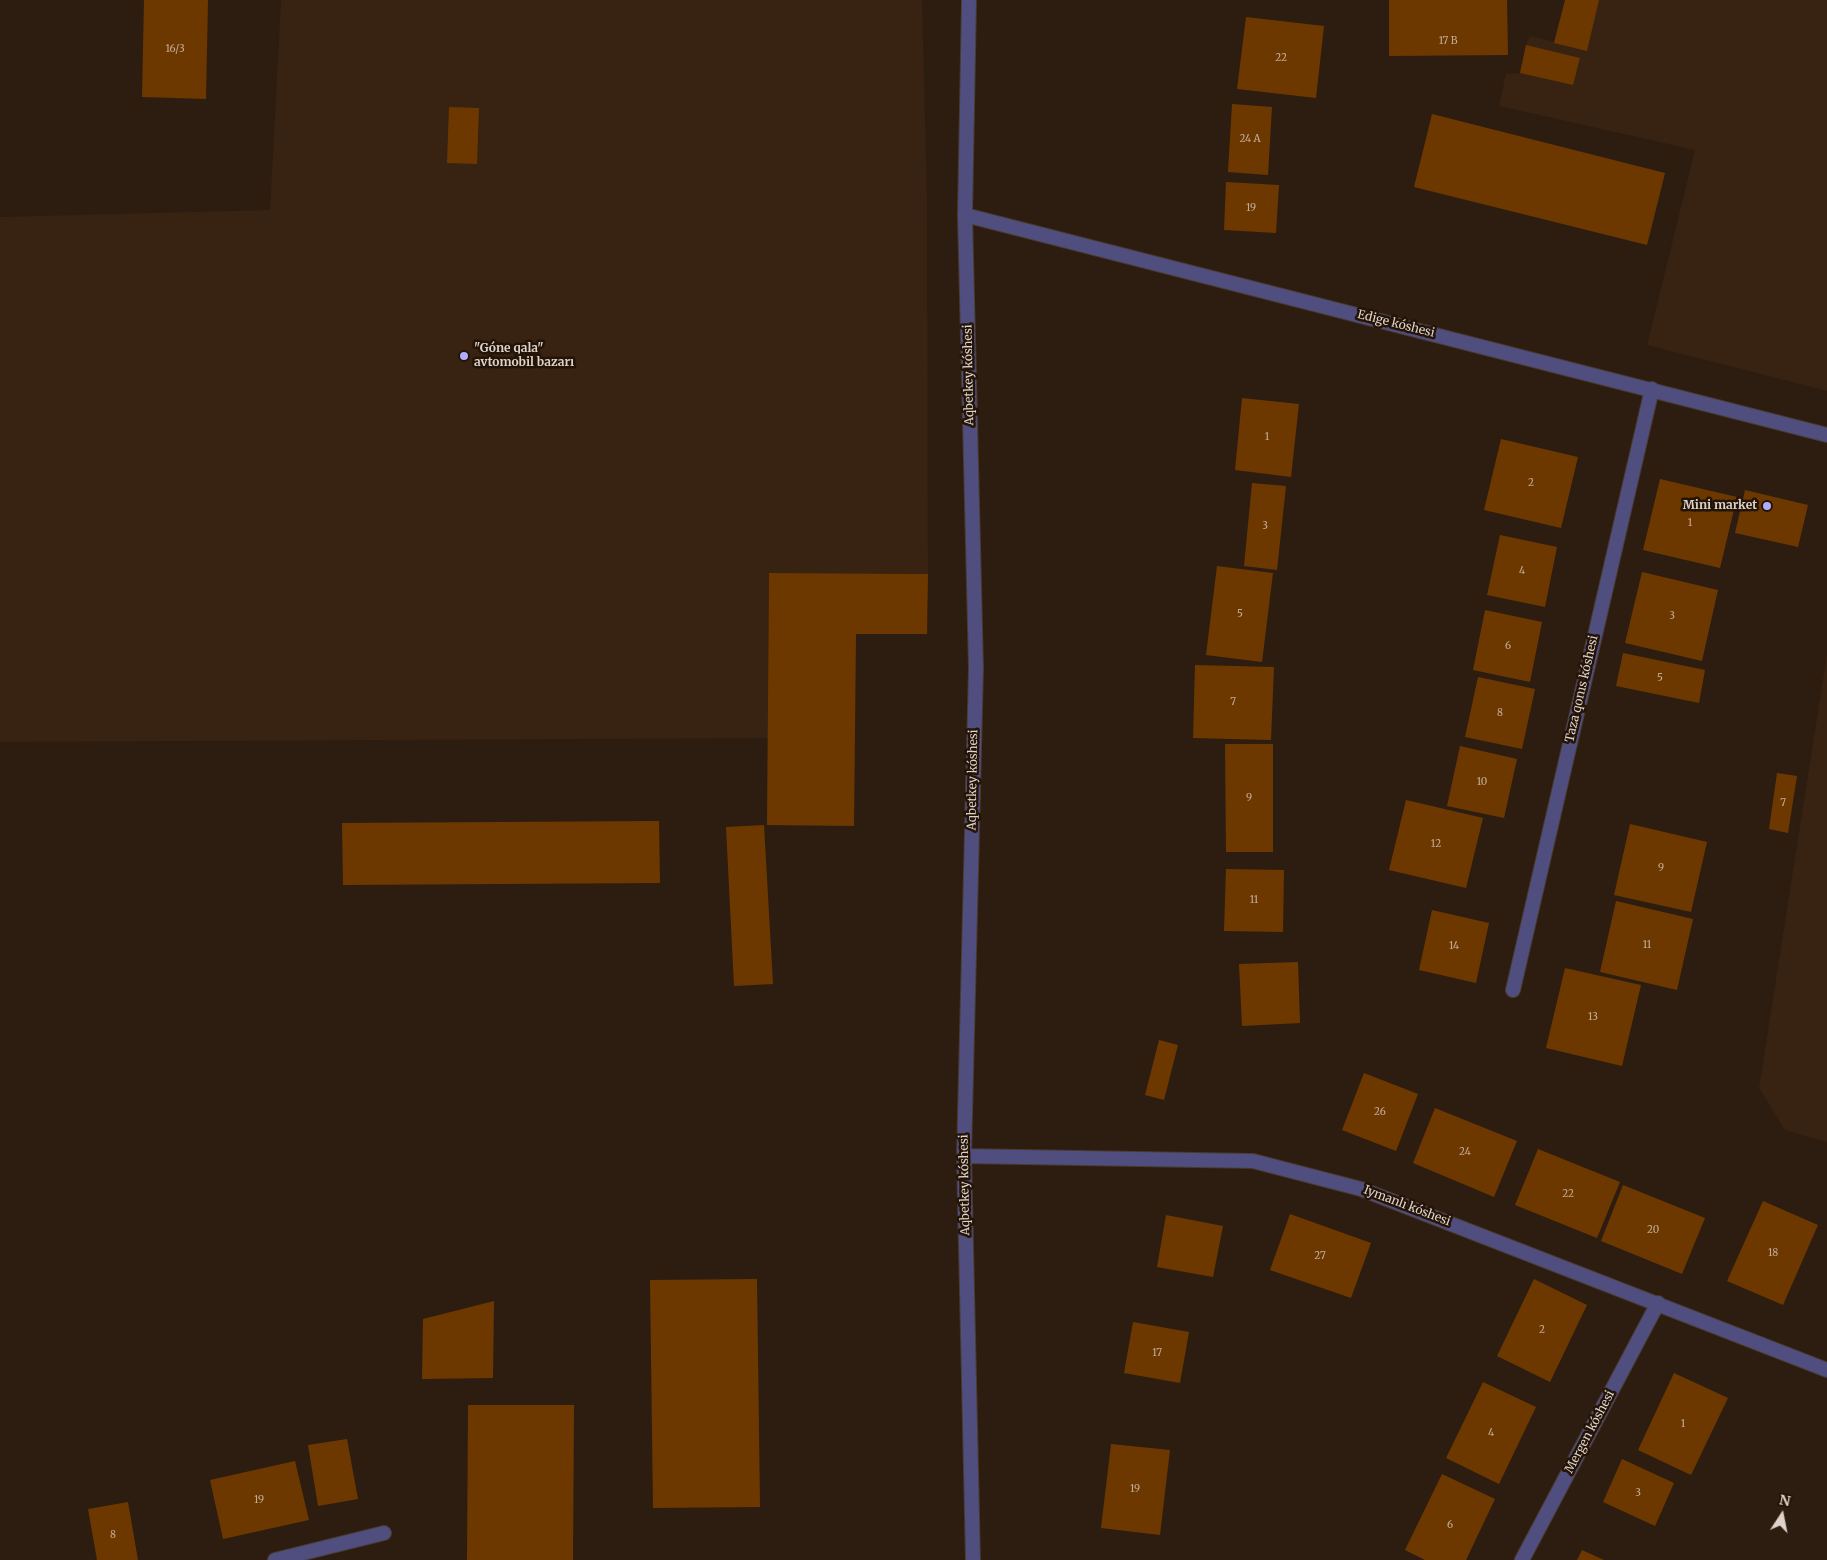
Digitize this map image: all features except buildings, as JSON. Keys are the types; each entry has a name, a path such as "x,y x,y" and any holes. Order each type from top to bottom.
{"street":[{"name":"Aqbetkey kóshesi","path":"969,0 965,215 976,668 964,1156 973,1560"},
{"name":"Edige kóshesi","path":"965,215 1827,435"},
{"name":"Taza qonıs kóshesi","path":"1513,990 1652,389"},
{"name":"Iymanlı kóshesi","path":"964,1156 1253,1161 1361,1189 1827,1370"},
{"name":"Mergen kóshesi","path":"1522,1560 1658,1303"},
{"path":"275,1560 384,1533"}],"shaded area":[{"name":"\"Góne qala\" avtomobil bazarı","path":"281,0 922,0 927,195 928,574 769,573 768,738 0,742 0,217 270,210"},
{"path":"1565,0 1827,0 1827,391 1647,345 1695,150 1499,106 1506,74 1520,73 1526,45 1530,36 1554,42"},
{"path":"1827,654 1827,1142 1785,1130 1759,1088"}],"place":[{"name":"\"Góne qala\" avtomobil bazarı","path":"464,356"},
{"name":"Mini market","path":"1767,506"}]}
